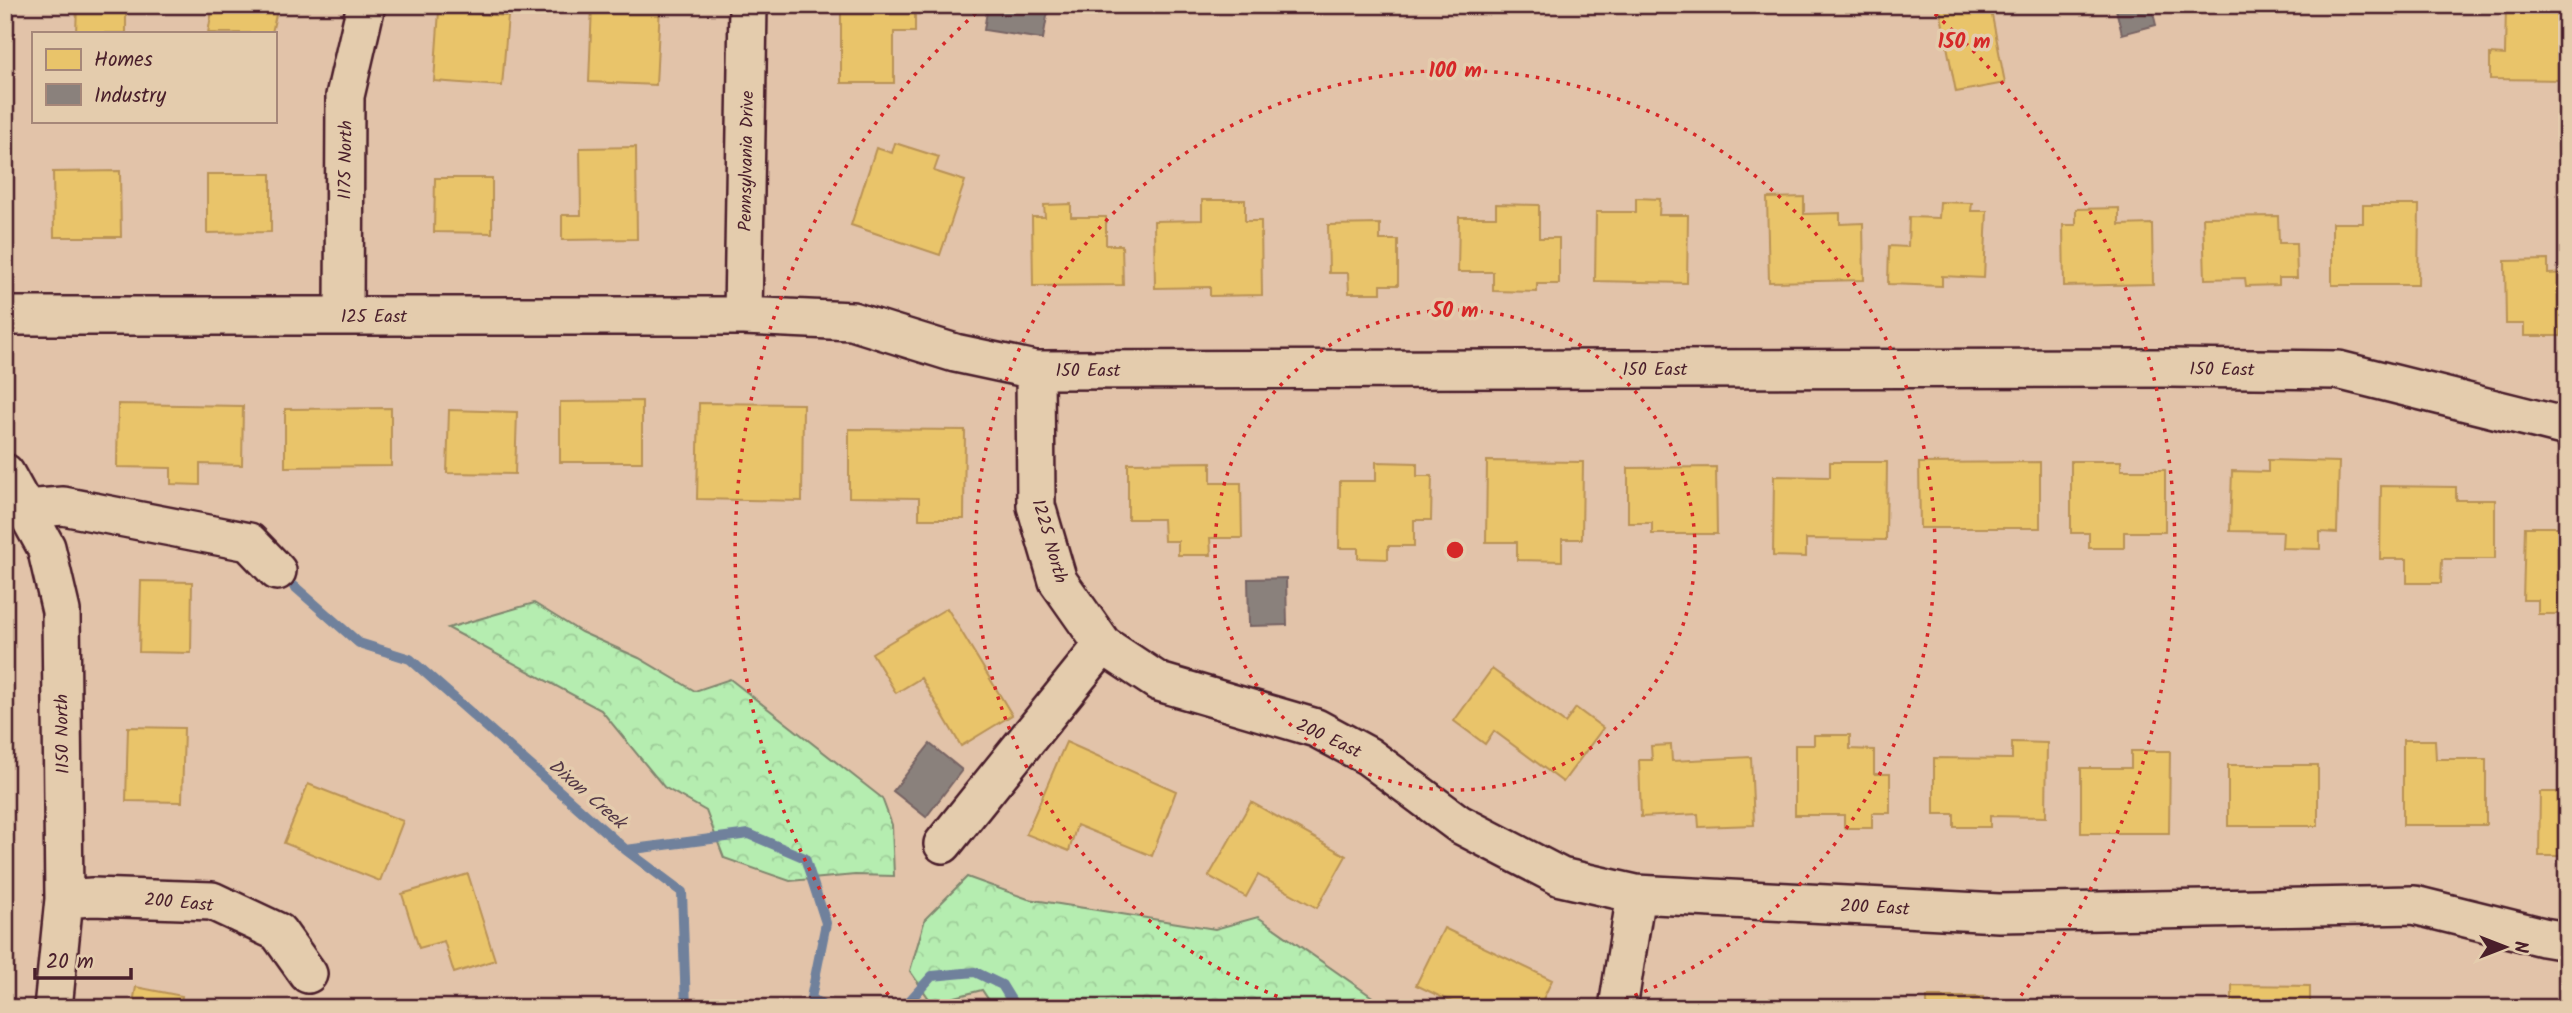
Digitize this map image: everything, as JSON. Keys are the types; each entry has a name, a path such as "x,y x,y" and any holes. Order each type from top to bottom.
{"street":[{"name":"1175 North","path":"344,316 345,96 366,5"},
{"name":"Pennsylvania Drive","path":"743,316 748,5"},
{"name":"125 East","path":"5,316 743,316"},
{"name":"150 East","path":"743,316 852,321 955,353 1035,370 2338,370 2567,427"},
{"name":"1225 North","path":"1035,370 1036,506 1058,581 1103,645 1159,682 1227,701"},
{"name":"1150 North","path":"5,472 46,547 61,611 64,898 53,1008"},
{"path":"24,509 63,506 249,542 277,571"},
{"path":"943,844 1103,645"},
{"name":"200 East","path":"1227,701 1316,728 1368,756 1459,824 1561,877 1636,894 1999,913 2414,905 2567,941"},
{"path":"1618,1008 1636,894"},
{"name":"200 East","path":"64,898 212,901 278,932 308,974"}],"green space":[{"path":"534,603 581,632 639,658 695,691 730,679 882,798 892,825 894,876 855,875 790,881 724,858 706,811 664,787 601,710 448,628"},
{"path":"967,877 1028,899 1215,929 1258,917 1388,1008 994,1008 982,990 932,1003 910,971 925,919"}],"building: Homes":[{"path":"77,5 126,5 126,32 76,32"},
{"path":"213,5 278,5 272,32 208,32"},
{"path":"592,5 660,5 656,85 589,82"},
{"path":"841,5 915,5 915,32 894,32 894,83 841,83"},
{"path":"1714,5 1791,5 1791,12 1714,12"},
{"path":"1939,5 1990,5 2005,83 1956,92"},
{"path":"2506,5 2561,5 2560,80 2490,79 2490,54 2505,55"},
{"path":"439,11 508,16 502,86 434,81"},
{"path":"895,143 939,157 934,171 965,181 940,255 851,225 876,148 892,153"},
{"path":"636,147 637,239 562,240 562,215 581,215 580,148"},
{"path":"120,171 121,237 54,237 53,172"},
{"path":"207,174 271,174 271,232 207,233"},
{"path":"435,178 492,178 492,233 434,232"},
{"path":"1804,197 1804,214 1840,213 1840,224 1863,223 1864,280 1769,282 1767,198"},
{"path":"1636,198 1660,199 1659,215 1688,215 1687,283 1595,281 1596,212 1636,212"},
{"path":"1202,200 1245,200 1245,221 1261,221 1262,295 1210,296 1210,287 1155,288 1154,221 1202,220"},
{"path":"1940,202 1972,203 1971,211 1987,211 1984,278 1942,276 1942,286 1888,284 1889,246 1908,247 1909,217 1939,218"},
{"path":"1071,204 1071,217 1106,217 1106,245 1122,245 1123,285 1033,286 1032,217 1045,217 1044,205"},
{"path":"1496,204 1539,205 1539,238 1559,238 1559,284 1537,284 1537,292 1493,291 1493,272 1458,272 1459,217 1496,217"},
{"path":"2363,205 2419,205 2418,285 2332,285 2332,223 2363,223"},
{"path":"2119,208 2119,225 2152,224 2153,284 2064,286 2063,225 2076,225 2076,209"},
{"path":"2278,216 2279,243 2296,243 2297,278 2279,278 2279,285 2246,286 2245,278 2205,279 2203,217"},
{"path":"1380,224 1380,240 1398,240 1398,285 1381,285 1381,293 1349,293 1348,273 1329,273 1328,225"},
{"path":"2548,260 2548,274 2567,273 2567,326 2561,326 2561,336 2524,336 2524,324 2506,324 2505,261"},
{"path":"642,401 642,462 560,462 560,402"},
{"path":"699,403 803,404 802,501 697,499"},
{"path":"118,404 243,406 242,465 200,464 200,485 171,484 171,468 117,467"},
{"path":"391,408 391,466 285,467 285,409"},
{"path":"449,410 517,412 515,474 447,473"},
{"path":"849,429 965,430 964,519 919,519 919,498 849,497"},
{"path":"2268,460 2339,462 2337,533 2320,532 2320,549 2282,548 2283,532 2230,531 2232,471 2268,472"},
{"path":"1487,461 1583,462 1582,539 1562,539 1562,561 1517,560 1517,542 1486,542"},
{"path":"2071,461 2121,461 2121,470 2165,470 2165,532 2124,532 2124,548 2089,548 2089,533 2071,533"},
{"path":"1211,462 1211,483 1241,483 1242,538 1210,538 1211,555 1178,555 1178,541 1164,541 1163,519 1128,519 1128,463"},
{"path":"1376,462 1417,463 1417,476 1432,476 1431,520 1414,520 1414,546 1388,546 1388,559 1358,558 1358,548 1339,548 1340,481 1376,481"},
{"path":"1830,462 1887,462 1886,540 1806,539 1806,557 1773,556 1774,476 1830,477"},
{"path":"2040,462 2040,528 1920,528 1919,463"},
{"path":"1716,467 1717,534 1652,534 1652,523 1628,523 1628,468"},
{"path":"2381,486 2456,487 2456,500 2495,500 2495,559 2442,559 2441,583 2407,583 2407,559 2380,559"},
{"path":"2525,527 2567,527 2567,614 2538,614 2538,600 2523,600"},
{"path":"141,581 192,582 191,653 139,652"},
{"path":"947,608 1012,715 961,746 921,678 896,693 872,653"},
{"path":"1492,669 1565,723 1576,708 1603,728 1563,782 1494,731 1485,744 1454,721"},
{"path":"128,727 184,728 182,802 126,801"},
{"path":"1814,735 1850,735 1850,749 1874,750 1874,774 1890,774 1890,813 1872,813 1872,828 1844,828 1844,815 1795,815 1795,745 1814,745"},
{"path":"2403,740 2435,740 2436,759 2486,759 2486,825 2403,825"},
{"path":"1066,742 1176,791 1152,856 1077,825 1069,851 1026,834"},
{"path":"2012,742 2047,743 2046,817 1990,816 1990,827 1954,827 1954,814 1934,814 1934,758 2012,759"},
{"path":"1671,745 1672,761 1751,757 1754,825 1699,827 1698,814 1641,817 1639,760 1652,760 1651,746"},
{"path":"2131,751 2170,751 2169,833 2081,833 2081,768 2131,768"},
{"path":"2228,765 2318,765 2318,826 2228,826"},
{"path":"308,784 403,821 380,881 284,843"},
{"path":"2540,792 2567,792 2567,856 2539,856"},
{"path":"1251,802 1346,856 1317,908 1258,875 1246,897 1209,876"},
{"path":"468,874 495,960 454,973 444,941 419,948 402,894"},
{"path":"1444,928 1552,980 1539,1008 1464,1008 1416,985"},
{"path":"2232,985 2310,986 2310,1008 2232,1008"},
{"path":"136,987 182,996 180,1008 132,1008"},
{"path":"1927,997 1983,997 1983,1008 1927,1008"},
{"path":"1688,1000 1822,1001 1822,1008 1688,1008"},
{"path":"2104,1004 2163,1004 2163,1008 2104,1008"},
{"path":"2480,1007 2480,1008 2371,1008"}],"building: Industry":[{"path":"988,5 1049,5 1043,39 984,30"},
{"path":"2115,5 2151,5 2156,25 2122,34"},
{"path":"1286,578 1287,625 1249,626 1248,579"},
{"path":"930,744 962,770 926,817 893,791"}],"waterway":[{"name":"Dixon Creek","path":"286,579 359,643 410,659 626,850 749,834 805,858 826,923 811,998 826,1008"},
{"path":"626,850 682,892 686,1008"},
{"name":"Dixon Creek","path":"903,1008 932,976 975,972 1002,985 1016,1008"}]}
